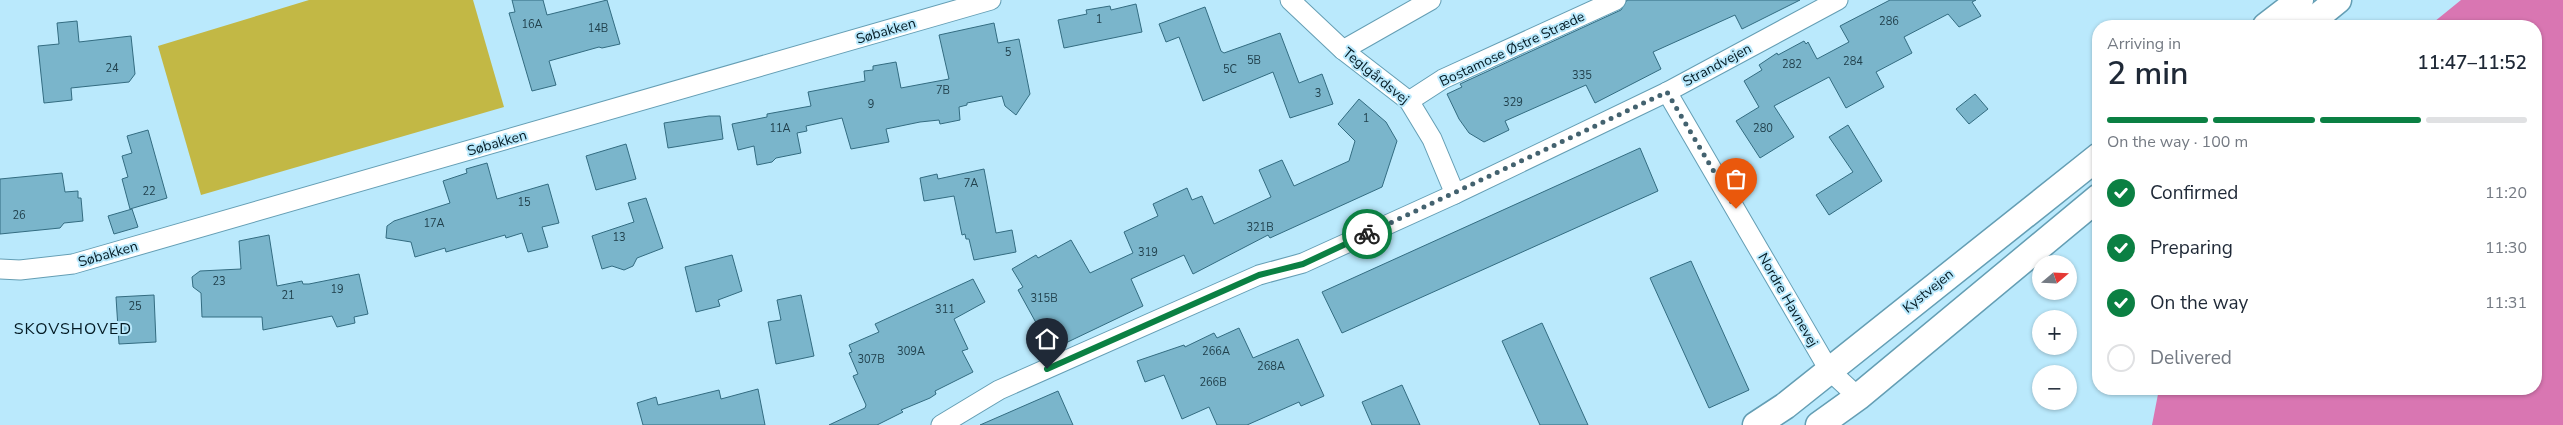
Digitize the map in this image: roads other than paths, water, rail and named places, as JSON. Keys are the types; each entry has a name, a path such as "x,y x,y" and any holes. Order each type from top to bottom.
{"main road":[{"path":"2274,20 2300,0"},
{"path":"2313,20 2338,0"},
{"name":"Kystvejen","path":"1756,425 1785,406 2092,162"},
{"path":"1819,425 1858,397 2092,203"}],"street":[{"name":"Søbakken","path":"0,269 20,270 73,264 992,0"},
{"name":"Teglgårdsvej","path":"1290,0 1343,50 1409,101 1432,139 1455,194"},
{"path":"1343,50 1431,0"},
{"name":"Bostamose Østre Stræde","path":"1409,101 1442,79 1616,0"},
{"name":"Strandvejen","path":"941,425 999,390 1259,275 1303,264 1455,194 1667,92 1838,0"},
{"name":"Nordre Havnevej","path":"1667,92 1829,370 1858,397"}],"district":[{"name":"SKOVSHOVED","path":"73,329"}]}
